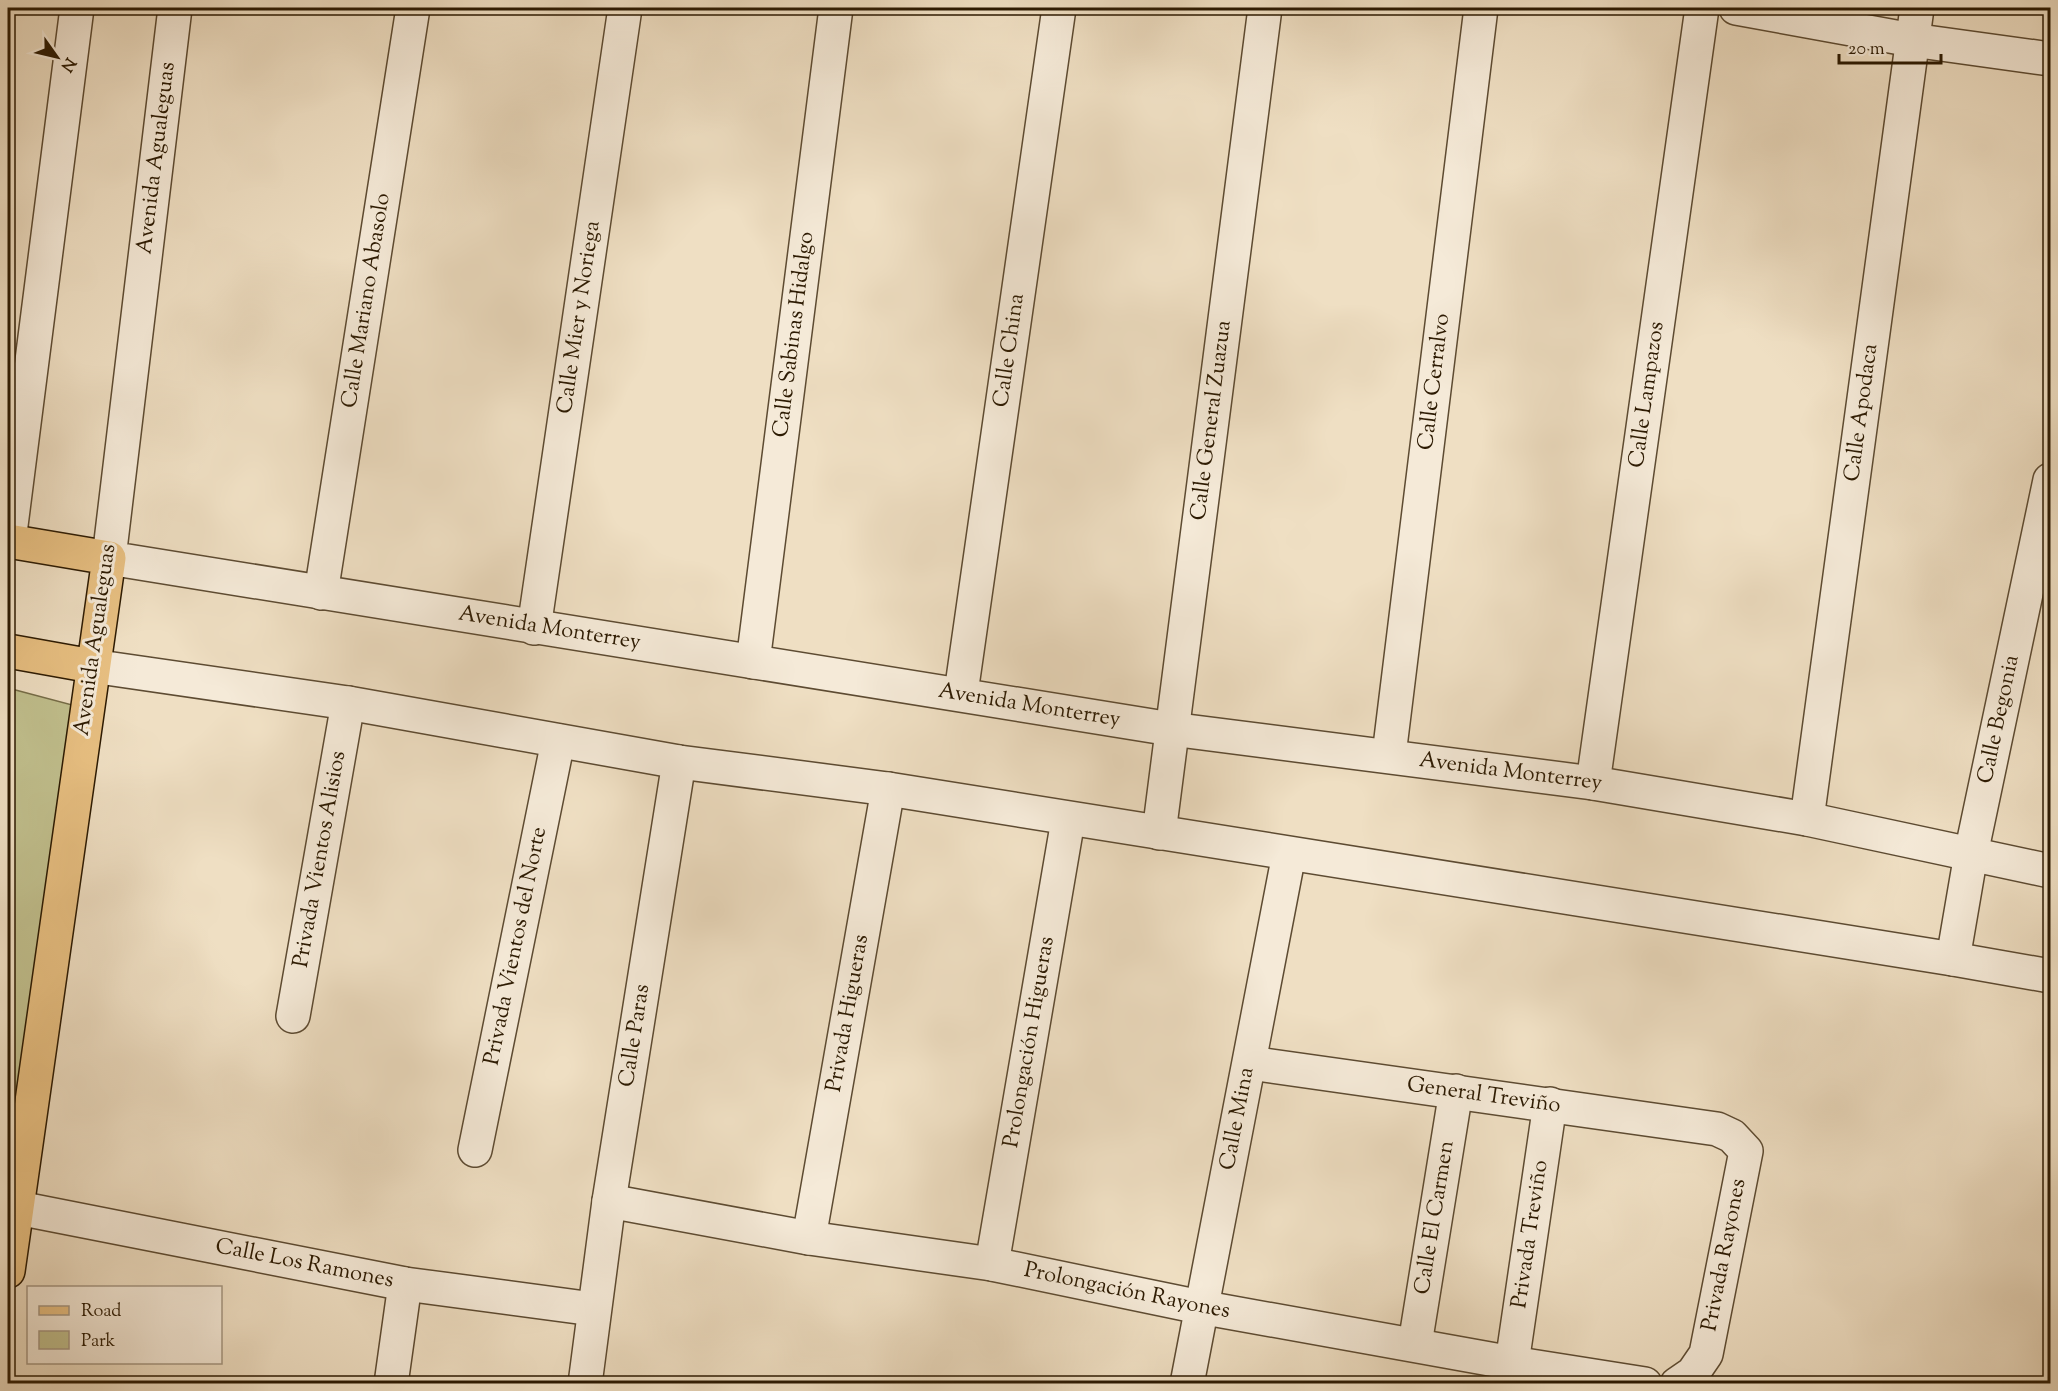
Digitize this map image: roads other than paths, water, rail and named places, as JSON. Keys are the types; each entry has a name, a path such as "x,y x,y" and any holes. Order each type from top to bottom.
{"main road":[{"name":"Avenida Monterrey","path":"8,545 109,558"},
{"name":"Avenida Agualeguas","path":"8,1271 12,1208 109,558"},
{"path":"8,651 92,666"}],"street":[{"path":"8,545 77,8"},
{"name":"Avenida Agualeguas","path":"109,558 175,8"},
{"name":"Calle Mariano Abasolo","path":"321,593 413,8"},
{"name":"Calle Mier y Noriega","path":"534,627 625,8"},
{"name":"Calle Sabinas Hidalgo","path":"753,663 836,8"},
{"name":"Calle China","path":"960,693 1059,8"},
{"name":"Calle General Zuazua","path":"1159,834 1265,8"},
{"name":"Calle Cerralvo","path":"1389,755 1481,8"},
{"name":"Calle Lampazos","path":"1593,783 1702,8"},
{"path":"1736,8 1912,40 2050,59"},
{"name":"Calle Apodaca","path":"1807,819 1917,8"},
{"name":"Calle Begonia","path":"1953,958 1971,854 2050,480"},
{"name":"Avenida Monterrey","path":"109,558 753,663 960,693 1171,729 1389,755 1593,783 1807,819 2050,871"},
{"path":"92,666 348,703 679,762 888,789 1068,820 1953,958 2050,976"},
{"name":"Privada Vientos Alisios","path":"293,1016 348,703"},
{"name":"Privada Vientos del Norte","path":"475,1150 558,741"},
{"name":"Calle Paras","path":"585,1383 609,1201 679,762"},
{"name":"Privada Higueras","path":"809,1238 888,789"},
{"name":"Prolongación Higueras","path":"992,1264 1068,820"},
{"name":"Calle Mina","path":"1187,1383 1289,854"},
{"name":"General Treviño","path":"1250,1063 1717,1129"},
{"name":"Calle El Carmen","path":"1414,1344 1456,1091"},
{"name":"Privada Treviño","path":"1512,1363 1550,1104"},
{"name":"Privada Rayones","path":"1677,1383 1693,1373 1706,1354 1746,1151 1731,1136 1717,1129"},
{"name":"Prolongación Rayones","path":"609,1201 809,1238 992,1264 1200,1307 1512,1363 1645,1383"},
{"name":"Calle Los Ramones","path":"12,1208 405,1284 593,1309"},
{"path":"391,1383 405,1284"}]}
